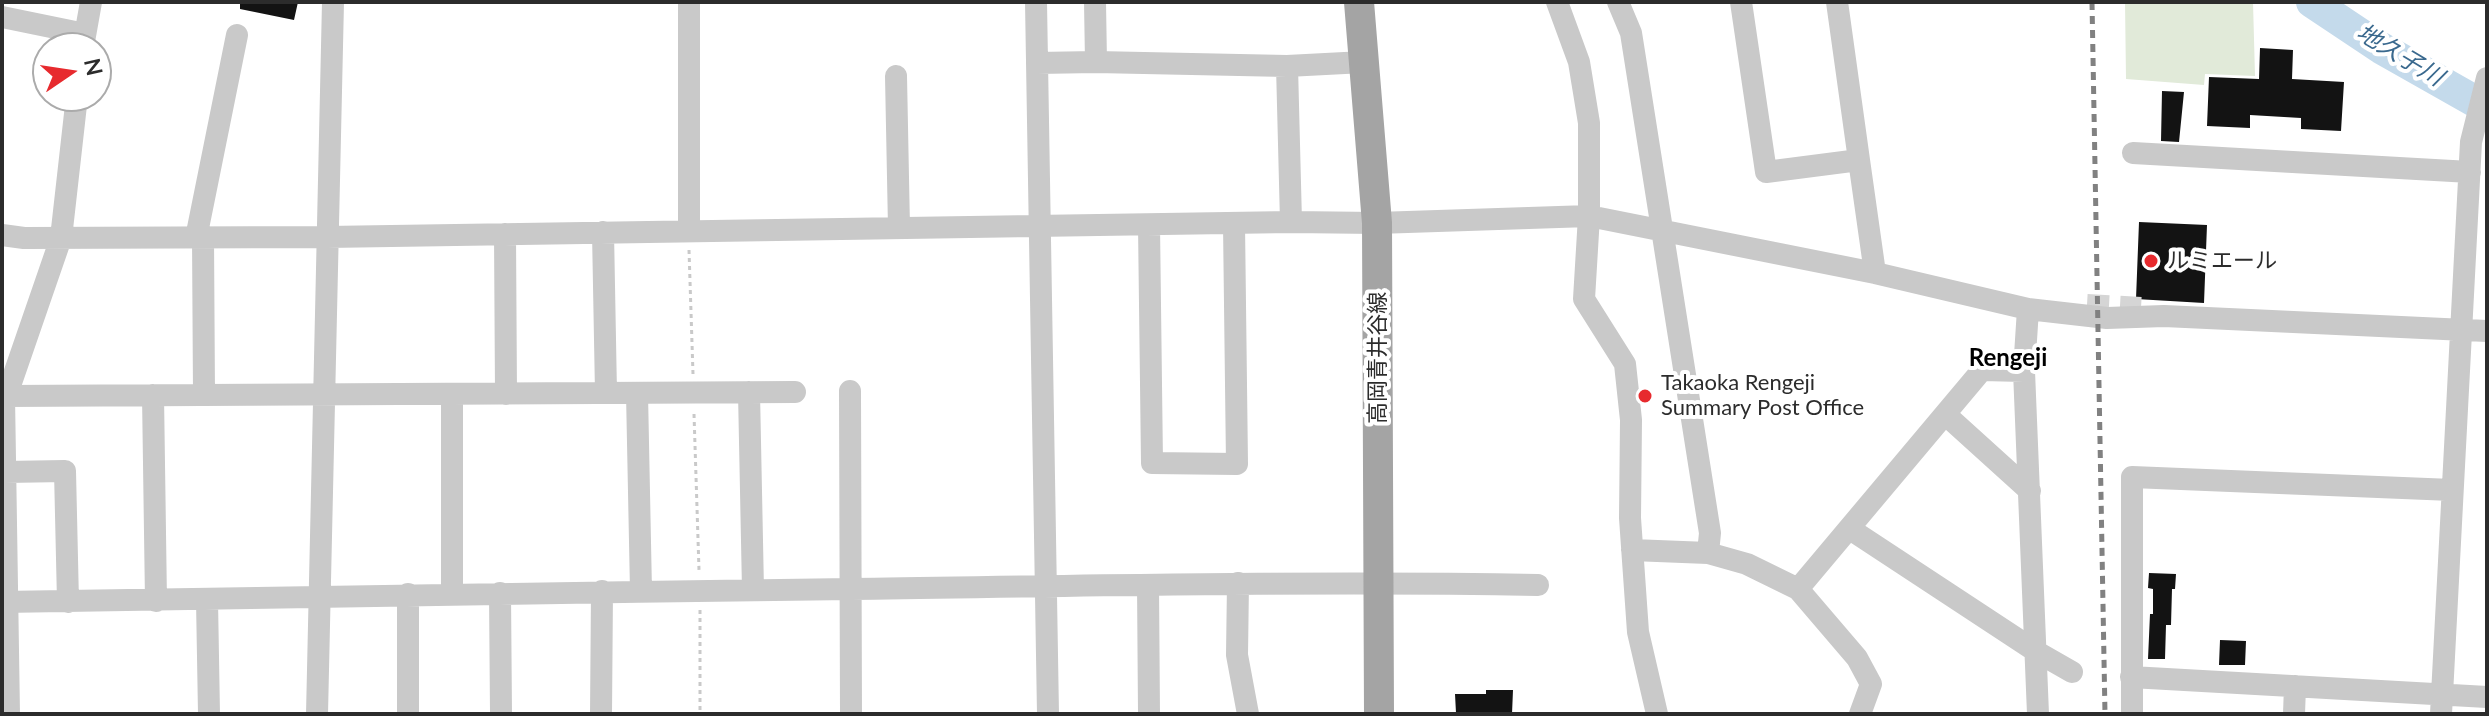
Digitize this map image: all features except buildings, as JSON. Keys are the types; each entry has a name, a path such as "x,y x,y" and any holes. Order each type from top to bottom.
{"main road":[{"name":"高岡青井谷線","path":"1359,2 1377,223 1379,714"}],"street":[{"path":"86,32 91,2"},
{"path":"317,714 333,2"},
{"path":"689,2 689,231"},
{"path":"1036,2 1048,714"},
{"path":"1095,2 1096,62"},
{"path":"1557,2 1579,62 1589,123 1589,216 1584,299 1625,364 1631,420 1630,518 1638,632 1657,714"},
{"path":"1618,2 1631,33 1710,533 1708,553"},
{"path":"1741,2 1766,172 1859,160"},
{"path":"1837,2 1875,273"},
{"path":"2,17 53,32"},
{"path":"204,395 200,238 237,35"},
{"path":"1037,63 1287,66 1364,62"},
{"path":"1287,66 1291,222"},
{"path":"896,76 899,228"},
{"path":"2441,704 2471,142 2487,78"},
{"path":"9,714 4,602 3,396 12,380 61,238 75,112"},
{"path":"2133,153 2470,172"},
{"path":"2,235 24,238 327,237 1377,223 1589,216 1875,273 2028,309 2107,318 2164,316 2487,331"},
{"path":"1149,225 1152,463 1237,464 1234,224"},
{"path":"603,232 606,393"},
{"path":"505,234 506,394"},
{"path":"2028,309 2024,371 2038,714"},
{"path":"1798,589 1982,370 2024,371"},
{"path":"850,391 851,714"},
{"path":"749,392 753,590"},
{"path":"3,396 795,392"},
{"path":"637,393 641,591"},
{"path":"452,394 452,593"},
{"path":"153,395 156,601"},
{"path":"1946,415 2030,491"},
{"path":"5,472 65,471 68,602"},
{"path":"2132,714 2132,477 2452,490"},
{"path":"1850,529 2072,672"},
{"path":"1632,550 1708,553 1747,564 1798,589 1857,658 1871,684 1860,714"},
{"path":"4,602 1045,585 1378,582 1538,585"},
{"path":"1238,583 1237,655 1248,714"},
{"path":"1148,585 1149,714"},
{"path":"601,714 602,591"},
{"path":"500,593 501,714"},
{"path":"408,594 408,714"},
{"path":"207,600 209,714"},
{"path":"2131,677 2295,686 2441,704 2487,697"},
{"path":"2294,714 2295,686"}],"path":[{"path":"689,231 700,714"}],"green space":[{"path":"2125,2 2253,2 2255,76 2205,74 2204,85 2126,79"}],"waterway":[{"name":"地久子川","path":"2312,2 2381,48 2487,108"}],"tunnel":[{"path":"2087,305 2141,308"}],"railway":[{"path":"2092,2 2105,714"}],"place":[{"name":"ルミエール","path":"2151,261"},
{"name":"Takaoka Rengeji Summary Post Office","path":"1645,396"}],"district":[{"name":"Rengeji","path":"2008,358"}]}
